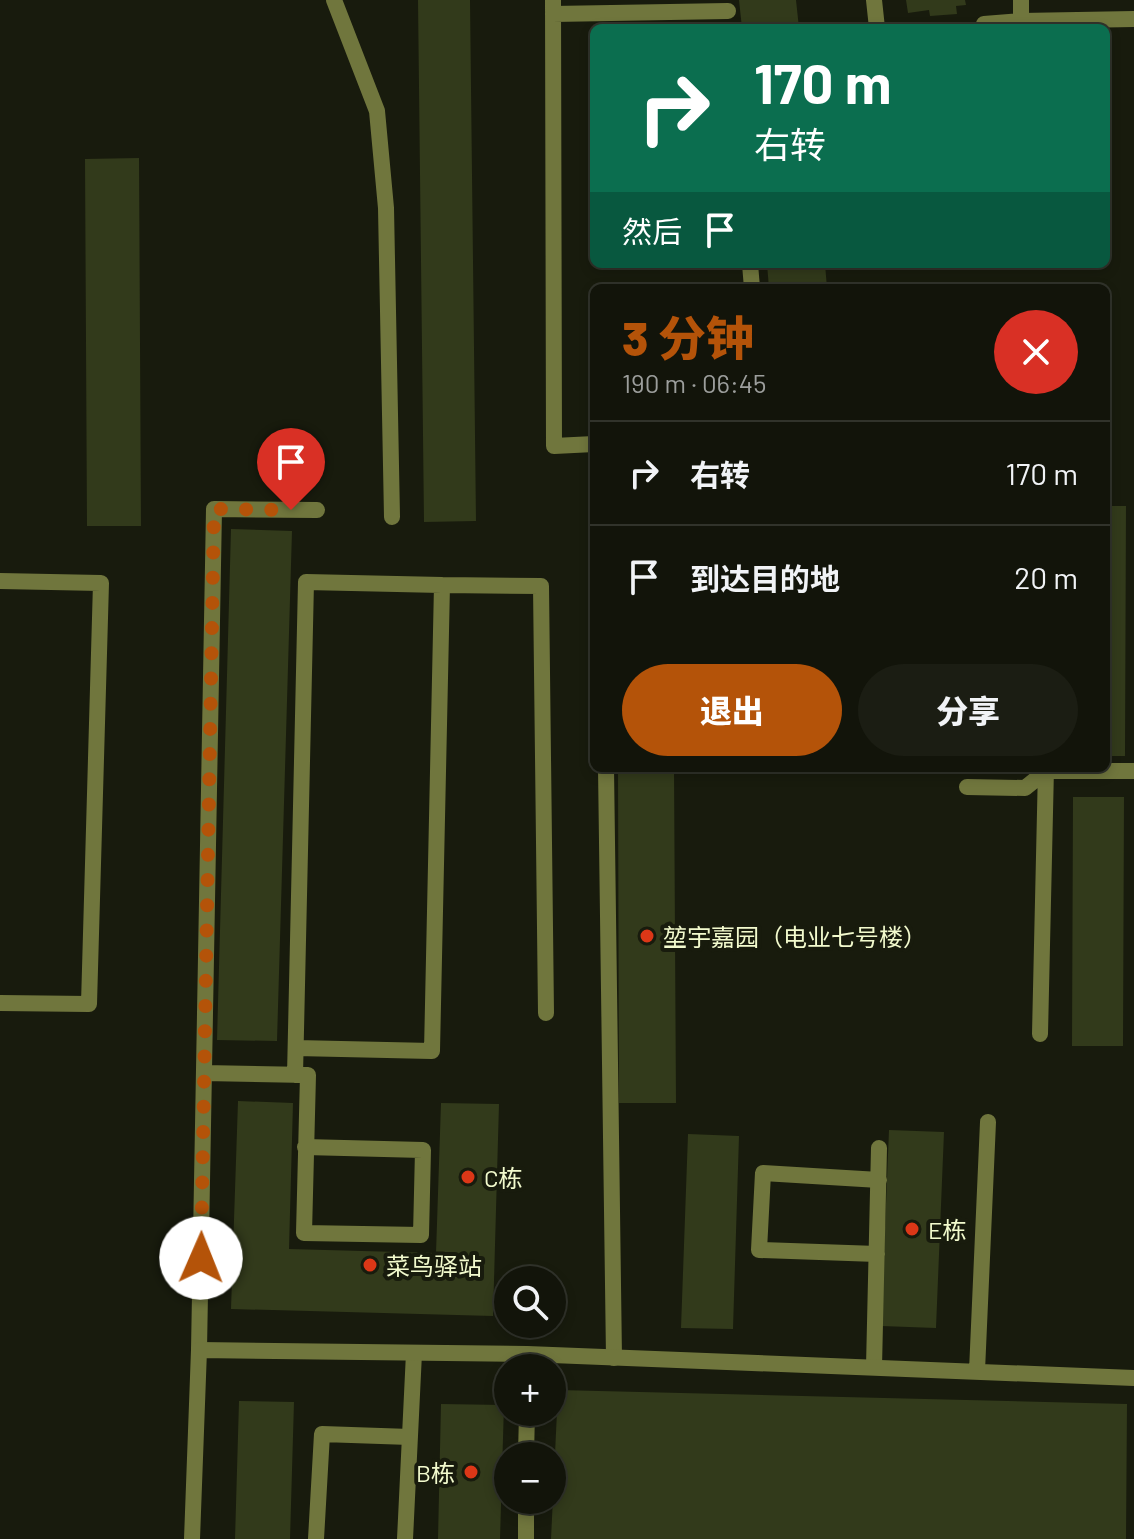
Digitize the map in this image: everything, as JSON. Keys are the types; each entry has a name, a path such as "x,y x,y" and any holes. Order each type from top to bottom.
{"street":[{"path":"334,0 377,111 386,208 392,517"},
{"path":"874,0 877,24"},
{"path":"1021,0 1021,21"},
{"path":"590,444 554,446 553,7 728,13"},
{"path":"984,24 1134,19"},
{"path":"192,1539 199,1350 214,509 317,510"},
{"path":"0,581 101,583 89,1004 0,1003"},
{"path":"295,1075 306,582 541,586 546,1013"},
{"path":"296,1048 432,1051 442,585"},
{"path":"1110,770 1134,771"},
{"path":"606,772 614,1358"},
{"path":"967,787 1025,788 1043,772"},
{"path":"1040,1034 1046,772"},
{"path":"204,1073 308,1075 305,1147 304,1233 421,1235 423,1150 305,1147"},
{"path":"977,1371 988,1122"},
{"path":"874,1367 879,1148"},
{"path":"877,1254 759,1250 763,1173 879,1180"},
{"path":"199,1350 414,1353 494,1359"},
{"path":"405,1539 414,1353"},
{"path":"566,1360 614,1358 1134,1378"},
{"path":"316,1539 322,1434 410,1437"},
{"path":"526,1514 526,1539"}],"building":[{"path":"418,0 470,0 476,521 424,522"},
{"path":"739,0 796,0 799,24 742,24"},
{"path":"906,0 965,0 966,5 956,6 957,14 930,16 929,10 908,13"},
{"path":"139,158 141,526 87,526 85,159"},
{"path":"767,268 825,268 827,284 769,284"},
{"path":"1110,506 1126,506 1125,756 1110,756"},
{"path":"231,529 292,531 277,1041 217,1040"},
{"name":"堃宇嘉园（电业七号楼）","path":"618,772 674,772 676,1103 619,1103"},
{"path":"1073,797 1124,797 1123,1046 1072,1046"},
{"name":"C栋","path":"238,1101 293,1103 289,1249 436,1253 441,1103 499,1104 493,1316 231,1309"},
{"name":"E栋","path":"889,1130 944,1132 936,1328 881,1326"},
{"path":"688,1134 739,1136 733,1329 681,1328"},
{"path":"566,1390 1127,1404 1126,1539 551,1539 552,1514 566,1514 566,1442 556,1442 556,1426 566,1426"},
{"path":"239,1401 294,1402 290,1539 235,1539"},
{"name":"B栋","path":"441,1404 494,1405 494,1426 503,1426 503,1442 494,1442 494,1514 501,1514 500,1539 438,1539"}],"place":[{"name":"堃宇嘉园（电业七号楼）","path":"647,936"},
{"name":"C栋","path":"468,1177"},
{"name":"E栋","path":"912,1229"},
{"name":"菜鸟驿站","path":"370,1265"},
{"name":"B栋","path":"471,1472"}],"route":[{"path":"201,1258 214,509 291,510"}]}
